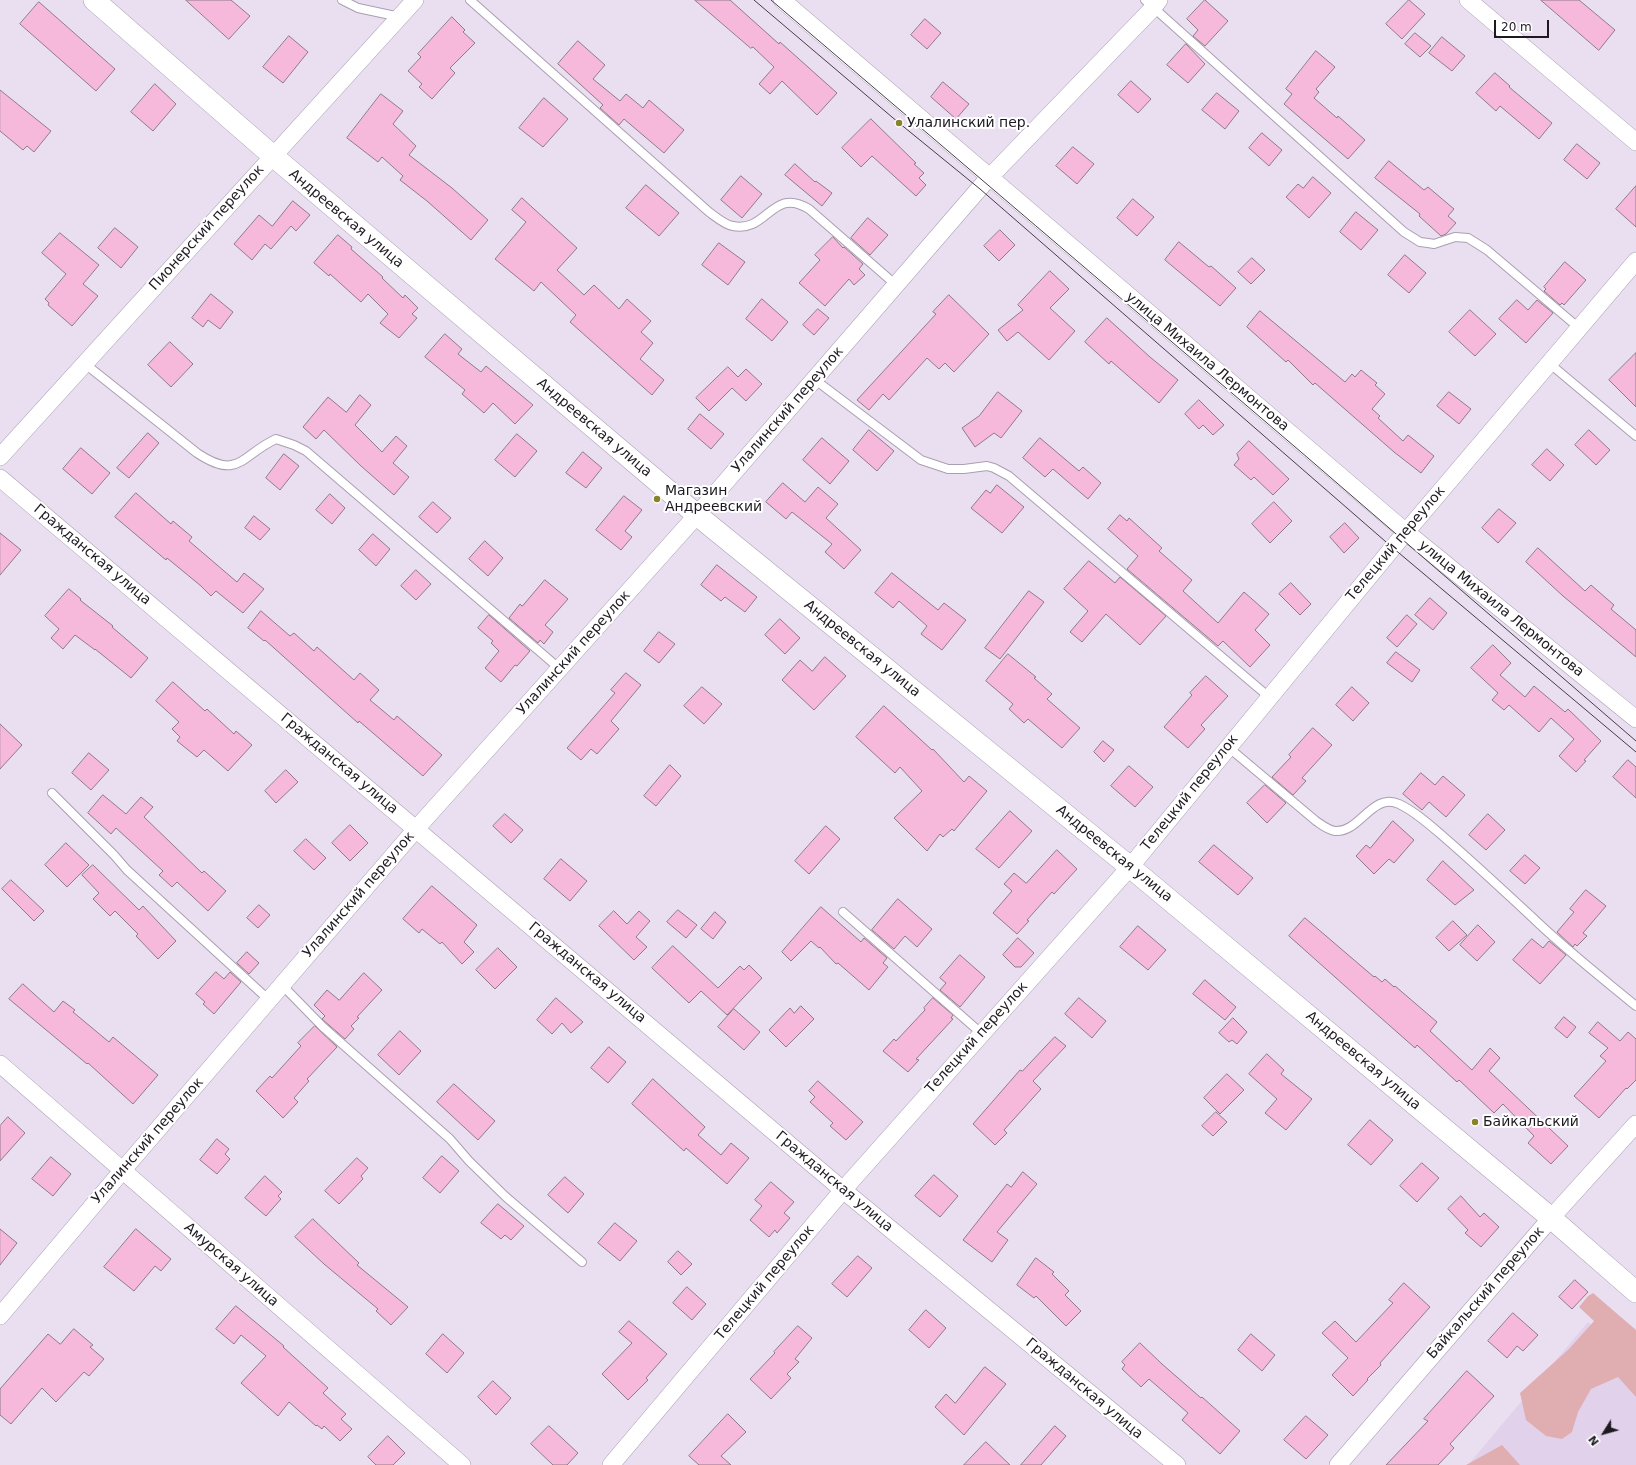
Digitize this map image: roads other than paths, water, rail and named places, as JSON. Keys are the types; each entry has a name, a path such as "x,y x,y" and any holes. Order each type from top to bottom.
{"street":[{"name":"Андреевская улица","path":"94,0 272,156 697,515 1130,867 1551,1218 1636,1292"},
{"name":"Пионерский переулок","path":"0,456 415,0"},
{"name":"улица Михаила Лермонтова","path":"782,0 1406,532 1636,719"},
{"path":"1468,0 1636,142"},
{"name":"Улалинский переулок","path":"0,1316 122,1171 416,829 697,515 990,177 1153,3"},
{"name":"Телецкий переулок","path":"611,1465 843,1190 1130,867 1227,747 1406,532 1636,261"},
{"name":"Гражданская улица","path":"0,478 843,1190 1177,1465"},
{"name":"Амурская улица","path":"0,1064 462,1465"},
{"name":"Байкальский переулок","path":"1338,1465 1551,1218 1636,1124"}],"lane":[{"path":"342,0 364,9 400,17"},
{"path":"470,0 709,212 731,226 742,228 752,226 779,205 787,202 800,203 809,209 896,286"},
{"path":"1153,3 1404,232 1420,242 1428,244 1434,244 1455,237 1468,238 1487,250 1579,328"},
{"path":"84,363 211,463 226,467 248,459 276,439 306,451 560,669"},
{"path":"1549,363 1636,436"},
{"path":"814,379 921,460 931,465 948,469 964,470 987,466 1009,476 1269,697"},
{"path":"1227,747 1316,821 1335,831 1350,827 1372,809 1385,802 1398,804 1407,809 1456,848 1551,935 1636,1006"},
{"path":"52,793 127,870 269,1000"},
{"path":"843,912 981,1033"},
{"path":"282,985 323,1027 450,1139 469,1161 502,1193 582,1262"}],"tram line":[{"path":"754,0 899,123 980,189 1393,548 1636,752"},
{"path":"771,0 1301,452 1636,741"}],"place":[{"name":"Улалинский пер.","path":"899,123"},
{"name":"Магазин Андреевский","path":"657,499"},
{"name":"Байкальский","path":"1475,1122"}]}
